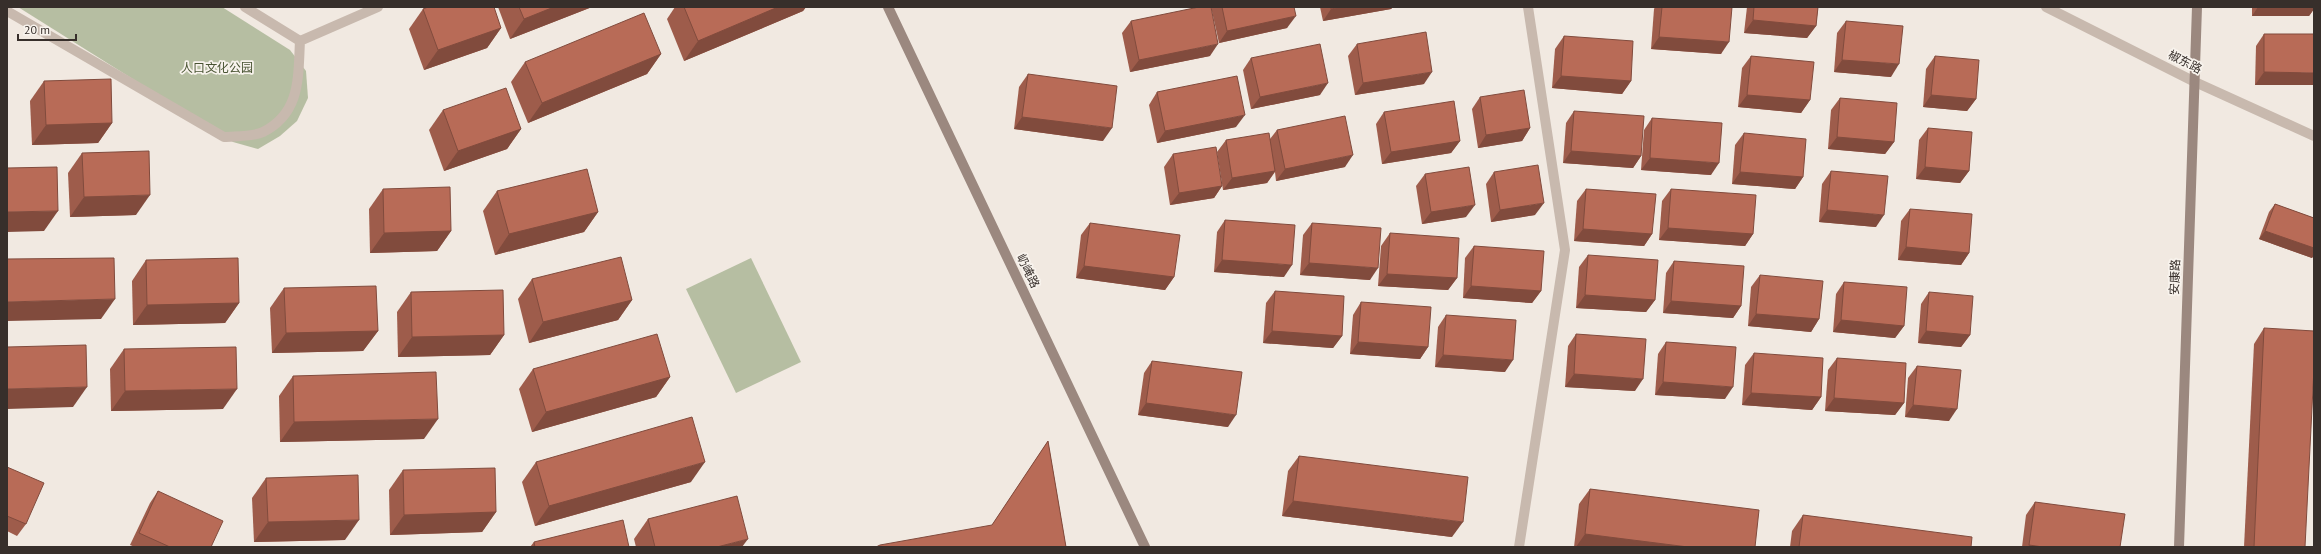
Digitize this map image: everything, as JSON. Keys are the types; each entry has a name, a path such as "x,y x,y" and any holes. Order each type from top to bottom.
{"street":[{"path":"245,7 300,41"},
{"path":"300,41 378,7"},
{"name":"屷崦路","path":"888,7 1145,547"},
{"path":"1519,547 1565,250 1528,7"},
{"name":"椒东路","path":"2046,7 2195,82 2314,136"},
{"name":"安康路","path":"2179,547 2197,7"},
{"path":"7,10 224,137 262,132 285,116 298,88 300,41"}],"green space":[{"name":"人口文化公园","path":"18,7 222,7 290,50 306,71 308,98 297,121 280,136 258,149 233,142"},
{"path":"751,258 801,362 736,393 686,289"}],"building":[{"path":"428,7 494,7 501,28 438,50 423,9"},
{"path":"519,7 554,7 524,19"},
{"path":"684,7 778,7 698,41"},
{"path":"1199,7 1211,7 1218,44 1139,60 1131,21"},
{"path":"1222,7 1294,7 1296,16 1227,31"},
{"path":"1662,7 1732,7 1729,42 1659,37"},
{"path":"1754,7 1818,7 1816,26 1753,20"},
{"path":"644,13 661,54 542,103 525,62"},
{"path":"1846,21 1903,26 1899,64 1842,60"},
{"path":"1426,32 1432,72 1363,83 1357,44"},
{"path":"2264,34 2314,34 2314,73 2264,72"},
{"path":"1564,36 1633,41 1631,81 1561,76"},
{"path":"1320,44 1328,83 1260,97 1251,58"},
{"path":"1751,56 1814,62 1810,100 1747,95"},
{"path":"1935,56 1979,60 1976,99 1931,95"},
{"path":"1028,74 1117,86 1112,128 1022,117"},
{"path":"1237,76 1245,115 1165,131 1157,92"},
{"path":"111,79 112,123 46,125 44,81"},
{"path":"506,88 521,129 458,151 443,110"},
{"path":"1524,90 1530,128 1486,135 1480,97"},
{"path":"1840,98 1897,103 1894,142 1837,137"},
{"path":"1454,101 1460,141 1391,152 1384,112"},
{"path":"1574,111 1644,116 1641,156 1571,151"},
{"path":"1345,116 1353,155 1285,169 1277,130"},
{"path":"1652,118 1722,123 1719,163 1650,158"},
{"path":"1928,128 1972,132 1969,171 1925,167"},
{"path":"1269,133 1275,171 1232,178 1226,140"},
{"path":"1744,133 1806,139 1803,177 1740,172"},
{"path":"1216,147 1222,186 1179,193 1173,154"},
{"path":"149,151 150,195 84,197 82,153"},
{"path":"1538,165 1544,203 1500,210 1494,172"},
{"path":"57,167 58,211 7,212 7,168"},
{"path":"1469,167 1475,205 1431,212 1425,174"},
{"path":"587,169 598,212 509,234 497,191"},
{"path":"1831,171 1888,176 1884,215 1827,210"},
{"path":"450,187 451,231 384,233 383,189"},
{"path":"1586,189 1656,194 1652,234 1583,229"},
{"path":"1671,189 1756,195 1753,234 1668,228"},
{"path":"2275,204 2314,218 2314,248 2265,231"},
{"path":"1910,209 1972,214 1969,253 1906,247"},
{"path":"1225,220 1295,225 1292,265 1222,260"},
{"path":"1090,223 1180,235 1174,277 1084,266"},
{"path":"1312,223 1381,228 1378,268 1309,263"},
{"path":"1390,233 1459,238 1457,278 1387,274"},
{"path":"1474,246 1544,251 1541,291 1471,286"},
{"path":"1588,255 1658,260 1655,300 1585,295"},
{"path":"621,257 632,300 543,322 532,279"},
{"path":"114,258 115,299 7,302 7,259"},
{"path":"238,258 239,303 147,305 146,260"},
{"path":"1674,261 1744,266 1741,306 1671,301"},
{"path":"1760,275 1823,281 1819,319 1756,314"},
{"path":"1844,282 1907,287 1904,326 1841,320"},
{"path":"376,286 378,331 286,333 284,288"},
{"path":"503,290 504,335 412,337 411,292"},
{"path":"1275,291 1344,296 1342,336 1272,331"},
{"path":"1929,292 1973,296 1970,335 1926,331"},
{"path":"1361,302 1431,307 1428,347 1358,342"},
{"path":"1446,315 1516,320 1513,360 1443,355"},
{"path":"2264,328 2314,331 2314,368 2305,547 2254,547"},
{"path":"657,334 670,377 546,412 533,369"},
{"path":"1576,334 1646,339 1643,379 1574,374"},
{"path":"1666,342 1736,347 1733,387 1663,382"},
{"path":"86,345 87,387 7,389 7,347"},
{"path":"236,347 237,389 125,391 124,349"},
{"path":"1754,353 1823,358 1821,397 1751,393"},
{"path":"1837,358 1906,363 1904,403 1834,398"},
{"path":"1152,361 1242,372 1236,415 1146,403"},
{"path":"1917,366 1961,370 1957,409 1913,405"},
{"path":"436,372 438,419 294,422 293,376"},
{"path":"692,417 705,462 549,506 536,462"},
{"path":"1048,441 1066,547 876,547 880,545 992,525"},
{"path":"1299,456 1468,477 1463,522 1293,501"},
{"path":"7,467 44,483 26,524 7,516"},
{"path":"495,468 496,512 404,515 403,470"},
{"path":"358,475 359,520 268,522 266,478"},
{"path":"1590,489 1759,510 1755,547 1688,547 1585,534"},
{"path":"158,491 223,521 211,547 170,547 139,533"},
{"path":"737,496 748,539 717,547 655,547 648,519"},
{"path":"2035,502 2125,514 2120,547 2043,547 2029,545"},
{"path":"1803,515 1972,537 1971,547 1799,547"},
{"path":"623,520 629,547 535,547 534,542"}]}
